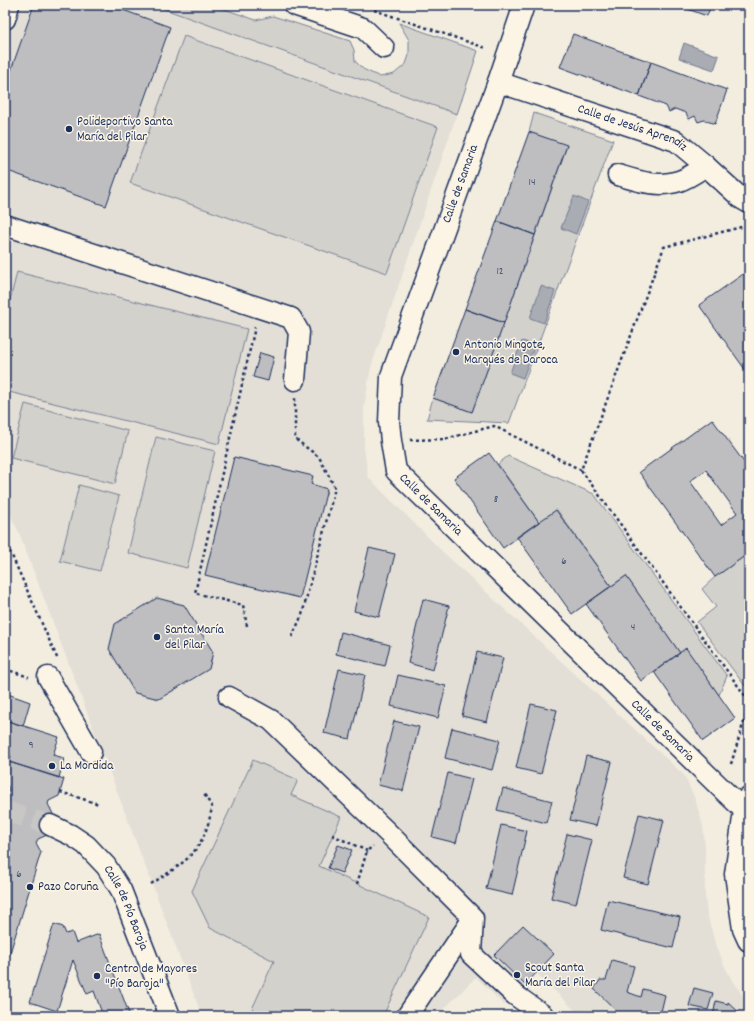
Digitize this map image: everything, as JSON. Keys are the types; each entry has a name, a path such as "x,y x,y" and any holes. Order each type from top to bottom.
{"main road":[{"path":"748,807 736,874 744,929 749,940"}],"street":[{"path":"5,19 9,5"},
{"path":"294,5 364,28 384,48"},
{"name":"Calle de Samaria","path":"524,5 498,82 390,376 389,422 396,471 748,807"},
{"name":"Calle de Jesús Aprendiz","path":"498,82 676,141 742,199 749,203"},
{"path":"618,175 645,183 662,184 679,181 706,166"},
{"path":"5,225 291,318 299,332 295,380"},
{"path":"54,671 91,752"},
{"path":"229,697 271,720 474,918"},
{"name":"Calle de Pío Baroja","path":"50,826 72,835 86,845 106,866 121,890 170,1016"},
{"path":"474,918 471,954 538,1016"},
{"path":"407,1016 474,918"}],"path":[{"path":"373,10 486,48"},
{"path":"581,470 664,247 749,225"},
{"path":"247,626 243,605 195,593 260,308"},
{"path":"292,637 302,615 335,488 319,457 295,439 295,380"},
{"path":"391,441 444,439 494,426 581,470 749,700"},
{"path":"5,540 54,671 33,678 5,669"},
{"path":"731,764 749,705"},
{"path":"60,792 99,804"},
{"path":"151,884 183,863 197,849 209,822 212,807 204,794"},
{"path":"332,835 367,851"},
{"path":"357,884 367,851 371,847"}],"shaded area":[{"path":"5,5 153,5 457,114 371,367 364,406 364,448 368,477 444,553 684,775 695,799 703,826 707,914 714,939 724,965 749,1005 749,1016 581,1016 536,973 504,1005 476,977 437,1016 202,1016 18,530 5,506"},
{"path":"153,5 213,5 256,20 273,16 350,41 354,50 355,61 363,69 380,77 394,74 406,64 409,55 409,40 399,23 478,51 457,114"},
{"path":"184,36 438,127 387,273 130,183"},
{"path":"684,43 719,56 714,70 679,58"},
{"path":"534,113 613,140 509,423 427,419 433,398 472,412 567,146 529,132"},
{"path":"574,196 588,202 576,234 561,228"},
{"path":"17,272 247,329 219,444 5,391 5,321"},
{"path":"541,286 555,291 544,323 530,318"},
{"path":"522,341 535,345 523,378 510,373"},
{"path":"25,404 128,431 115,484 11,458"},
{"path":"156,437 215,451 187,568 128,553"},
{"path":"508,456 594,494 727,676 719,695 686,649 680,653 626,576 611,586 557,510 539,522 498,464"},
{"path":"79,485 119,496 100,571 60,561"},
{"path":"749,553 749,676 745,686 697,622 716,607 702,589 715,577"},
{"path":"253,760 298,780 291,795 341,817 319,866 429,917 383,1016 267,1016 252,1009 274,961 210,928 192,891"}],"building":[{"name":"Polideportivo Santa María del Pilar","path":"34,5 109,5 170,27 106,206 5,170 5,87"},
{"path":"676,5 711,5 707,16"},
{"path":"573,34 651,62 639,96 560,67"},
{"path":"651,62 727,90 715,124 704,120 698,122 695,116 689,119 686,113 675,109 669,112 666,106 639,96"},
{"path":"529,132 567,145 535,235 497,221"},
{"path":"497,221 535,235 504,323 465,309"},
{"path":"749,270 749,375 699,305"},
{"path":"465,309 504,323 472,412 433,398"},
{"path":"260,353 274,357 268,381 253,377"},
{"path":"712,419 749,469 749,553 715,577 639,472","holes":["706,470 737,513 721,525 690,481"]},
{"path":"489,453 539,522 503,548 454,478"},
{"path":"234,457 313,476 311,484 327,489 300,598 205,575"},
{"path":"556,510 611,586 572,614 517,537"},
{"path":"369,548 395,554 379,617 354,611"},
{"path":"626,576 680,653 641,681 586,604"},
{"name":"Santa María del Pilar","path":"157,598 184,605 213,652 209,669 159,699 135,693 109,649 115,624"},
{"path":"423,599 449,606 433,670 408,663"},
{"path":"341,632 390,645 385,666 336,654"},
{"path":"686,648 735,718 703,741 654,672"},
{"path":"477,652 503,658 487,722 462,716"},
{"path":"339,669 365,675 350,739 324,733"},
{"path":"398,675 446,686 438,718 391,706"},
{"path":"5,693 30,702 23,726 5,720"},
{"path":"531,704 557,710 541,774 516,768"},
{"path":"5,720 59,737 53,755 64,758 59,778 9,762 11,756 5,754"},
{"path":"394,721 419,727 403,791 378,785"},
{"path":"452,728 500,740 492,770 445,758"},
{"path":"586,756 612,762 596,826 570,820"},
{"path":"9,762 64,779 59,796 49,801 48,804 53,814 47,835 38,839 36,843 41,852 5,969 5,794 9,789 5,781 5,776"},
{"path":"448,773 472,779 456,843 432,837"},
{"path":"503,788 552,801 546,823 497,810"},
{"path":"639,814 664,820 648,884 623,878"},
{"path":"501,825 527,831 512,895 486,889"},
{"path":"567,834 592,840 576,904 551,898"},
{"path":"338,845 352,850 342,873 328,868"},
{"path":"608,900 680,917 673,948 601,930"},
{"name":"Centro de Mayores \"Pío Baroja\"","path":"54,924 63,927 66,934 72,932 76,943 99,934 130,1016 103,1016 94,991 87,994 73,960 57,1011 30,1002"},
{"path":"523,925 554,954 525,985 494,955"},
{"path":"612,960 634,966 627,992 641,997 643,989 665,995 660,1016 622,1016 594,989 600,980 606,980"},
{"path":"694,988 713,993 708,1010 689,1006"},
{"path":"716,1001 728,1004 728,1002 743,1016 713,1016"},
{"path":"247,1012 249,1016 237,1016"}],"tunnel":[{"path":"5,811 50,825"}],"place":[{"name":"Polideportivo Santa María del Pilar","path":"69,129"},
{"name":"Antonio Mingote, Marqués de Daroca","path":"456,352"},
{"name":"Santa María del Pilar","path":"157,637"},
{"name":"La Mordida","path":"52,766"},
{"name":"Pazo Coruña","path":"30,887"},
{"name":"Scout Santa María del Pilar","path":"517,975"},
{"name":"Centro de Mayores \"Pío Baroja\"","path":"97,976"}]}
